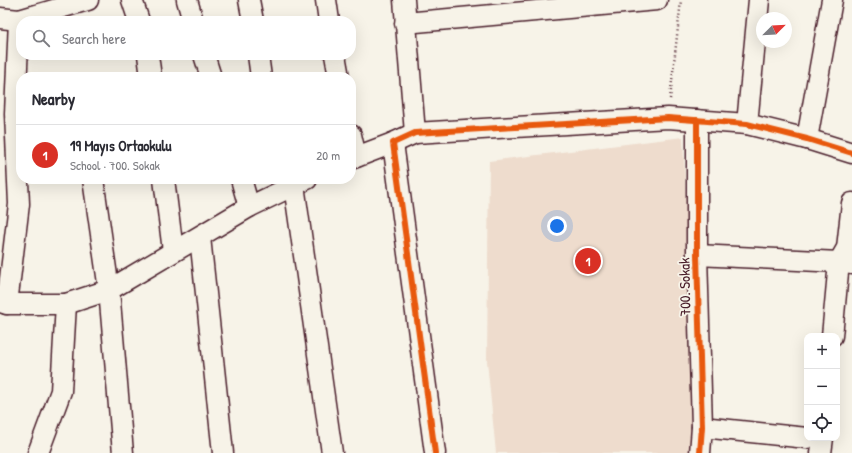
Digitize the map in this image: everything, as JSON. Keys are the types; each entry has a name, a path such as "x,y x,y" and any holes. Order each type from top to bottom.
{"street":[{"path":"22,16 88,0"},
{"path":"132,0 137,16"},
{"path":"187,0 192,16"},
{"path":"249,0 252,16"},
{"path":"326,0 328,16"},
{"path":"404,0 415,133"},
{"path":"405,23 657,0"},
{"path":"747,124 759,0"},
{"path":"807,139 832,0"},
{"path":"10,19 16,136"},
{"path":"149,60 150,72"},
{"path":"206,60 209,72"},
{"path":"259,60 260,72"},
{"path":"336,60 338,72"},
{"path":"356,157 415,133 668,118 747,124 807,139 852,153"},
{"name":"700. Sokak","path":"697,120 697,255 702,427 700,453"},
{"path":"393,142 435,453"},
{"path":"18,184 19,204 4,303 66,304 109,290 249,207 292,184"},
{"path":"94,184 109,290 123,453"},
{"path":"165,184 173,251"},
{"path":"242,184 249,207"},
{"path":"298,184 332,453"},
{"path":"833,333 846,263 852,203"},
{"path":"200,237 223,453"},
{"path":"697,255 846,263"},
{"path":"38,453 61,391 66,304"},
{"path":"702,427 804,439"}],"path":[{"path":"668,118 681,0"}],"shaded area":[{"path":"683,137 695,427 693,453 496,453 487,361 489,161"}],"cycle path":[{"path":"435,453 393,143 415,133 668,118 747,124 807,139 852,153"},
{"path":"697,120 697,255 702,427 700,453"}],"place":[{"name":"19 Mayıs Ortaokulu","path":"588,261"}]}
